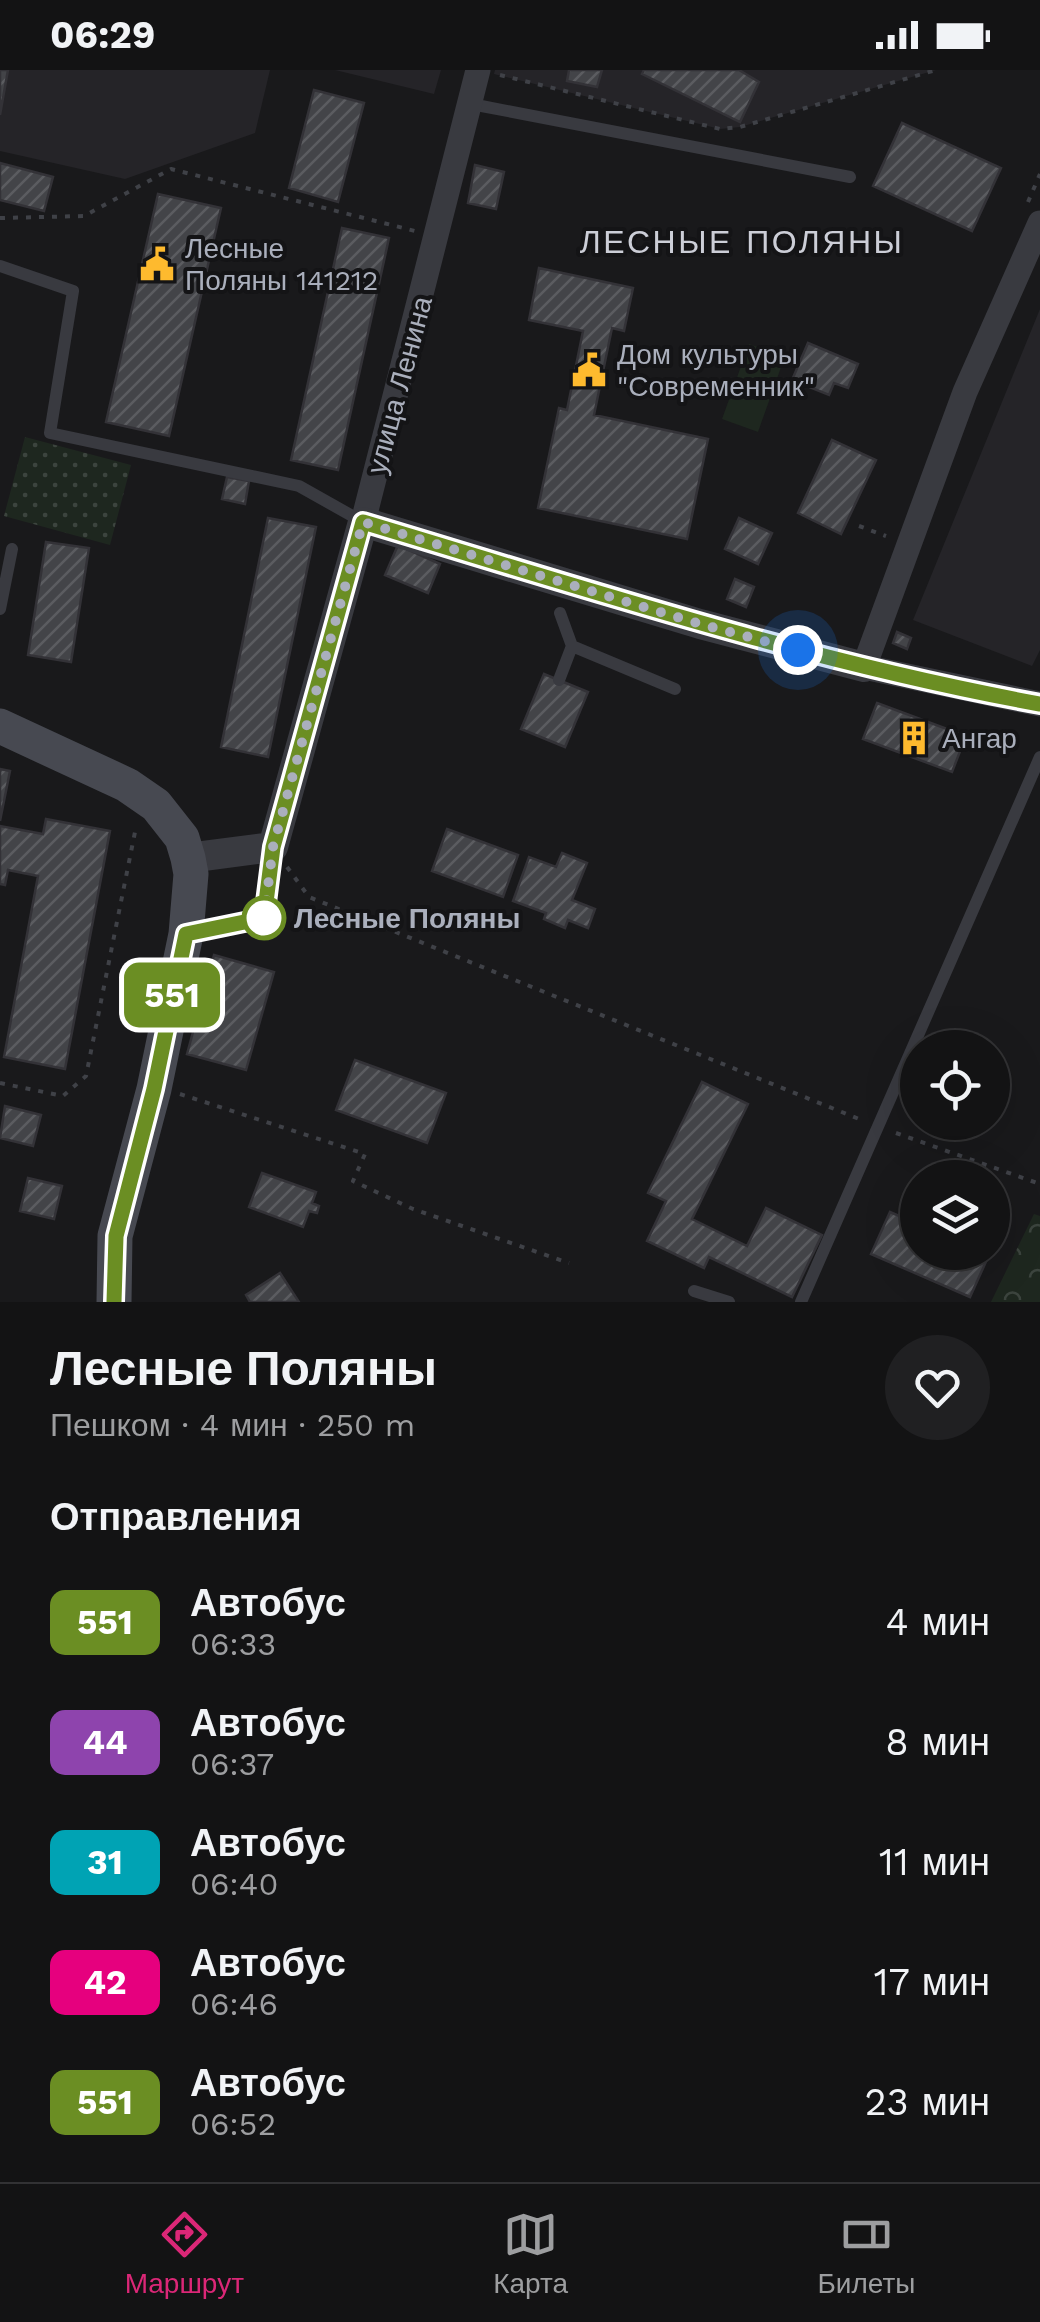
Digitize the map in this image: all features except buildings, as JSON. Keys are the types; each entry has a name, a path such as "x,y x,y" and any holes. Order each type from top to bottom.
{"main road":[{"path":"0,726 126,785 156,805 182,838 188,858 191,874 186,934 154,1089 116,1236 114,1302"}],"street":[{"name":"улица Ленина","path":"273,847 363,522 471,104 486,72"},
{"path":"864,667 965,392 1040,223"},
{"path":"363,522 700,624 864,667 1040,704"},
{"path":"188,858 273,847"}],"lane":[{"path":"471,104 850,176"},
{"path":"0,266 73,291 50,434 299,486 363,522"},
{"path":"0,609 12,548"},
{"path":"559,680 572,646 560,614"},
{"path":"572,646 676,689"},
{"path":"802,1302 1040,756"},
{"path":"186,934 264,918 273,847"},
{"path":"694,1291 729,1302"}],"path":[{"path":"486,72 720,129 740,127 936,70"},
{"path":"0,218 84,216 171,169 438,236"},
{"path":"858,526 900,541"},
{"path":"0,1083 63,1096 86,1076 136,826"},
{"path":"273,847 309,897 878,1127 1040,1184"},
{"path":"175,1093 364,1154 353,1181 413,1209 569,1263"}],"shaded area":[{"path":"0,70 270,70 255,133 125,179 0,151"},
{"path":"335,70 441,70 434,94"},
{"path":"495,70 936,70 740,127 720,129 494,74"},
{"path":"1040,309 1040,650 1032,666 913,620"}],"green space":[{"path":"749,344 785,356 758,432 722,419"},
{"path":"25,437 131,465 110,545 4,516"},
{"path":"1034,1214 1040,1216 1040,1302 991,1302 1010,1270"}],"bus line":[{"name":"551","path":"114,1302 116,1236 154,1089 186,934 264,918 273,847 363,522 700,624 864,667 1040,704"}],"place":[{"name":"Лесные Поляны 141212","path":"157,264"},
{"name":"Дом культуры \"Современник\"","path":"589,370"},
{"name":"Ангар","path":"914,738"},
{"name":"Лесные Поляны","path":"264,918"}],"district":[{"name":"ЛЕСНЫЕ ПОЛЯНЫ","path":"742,242"}],"route":[{"path":"264,918 273,847 363,522 798,650"}]}
